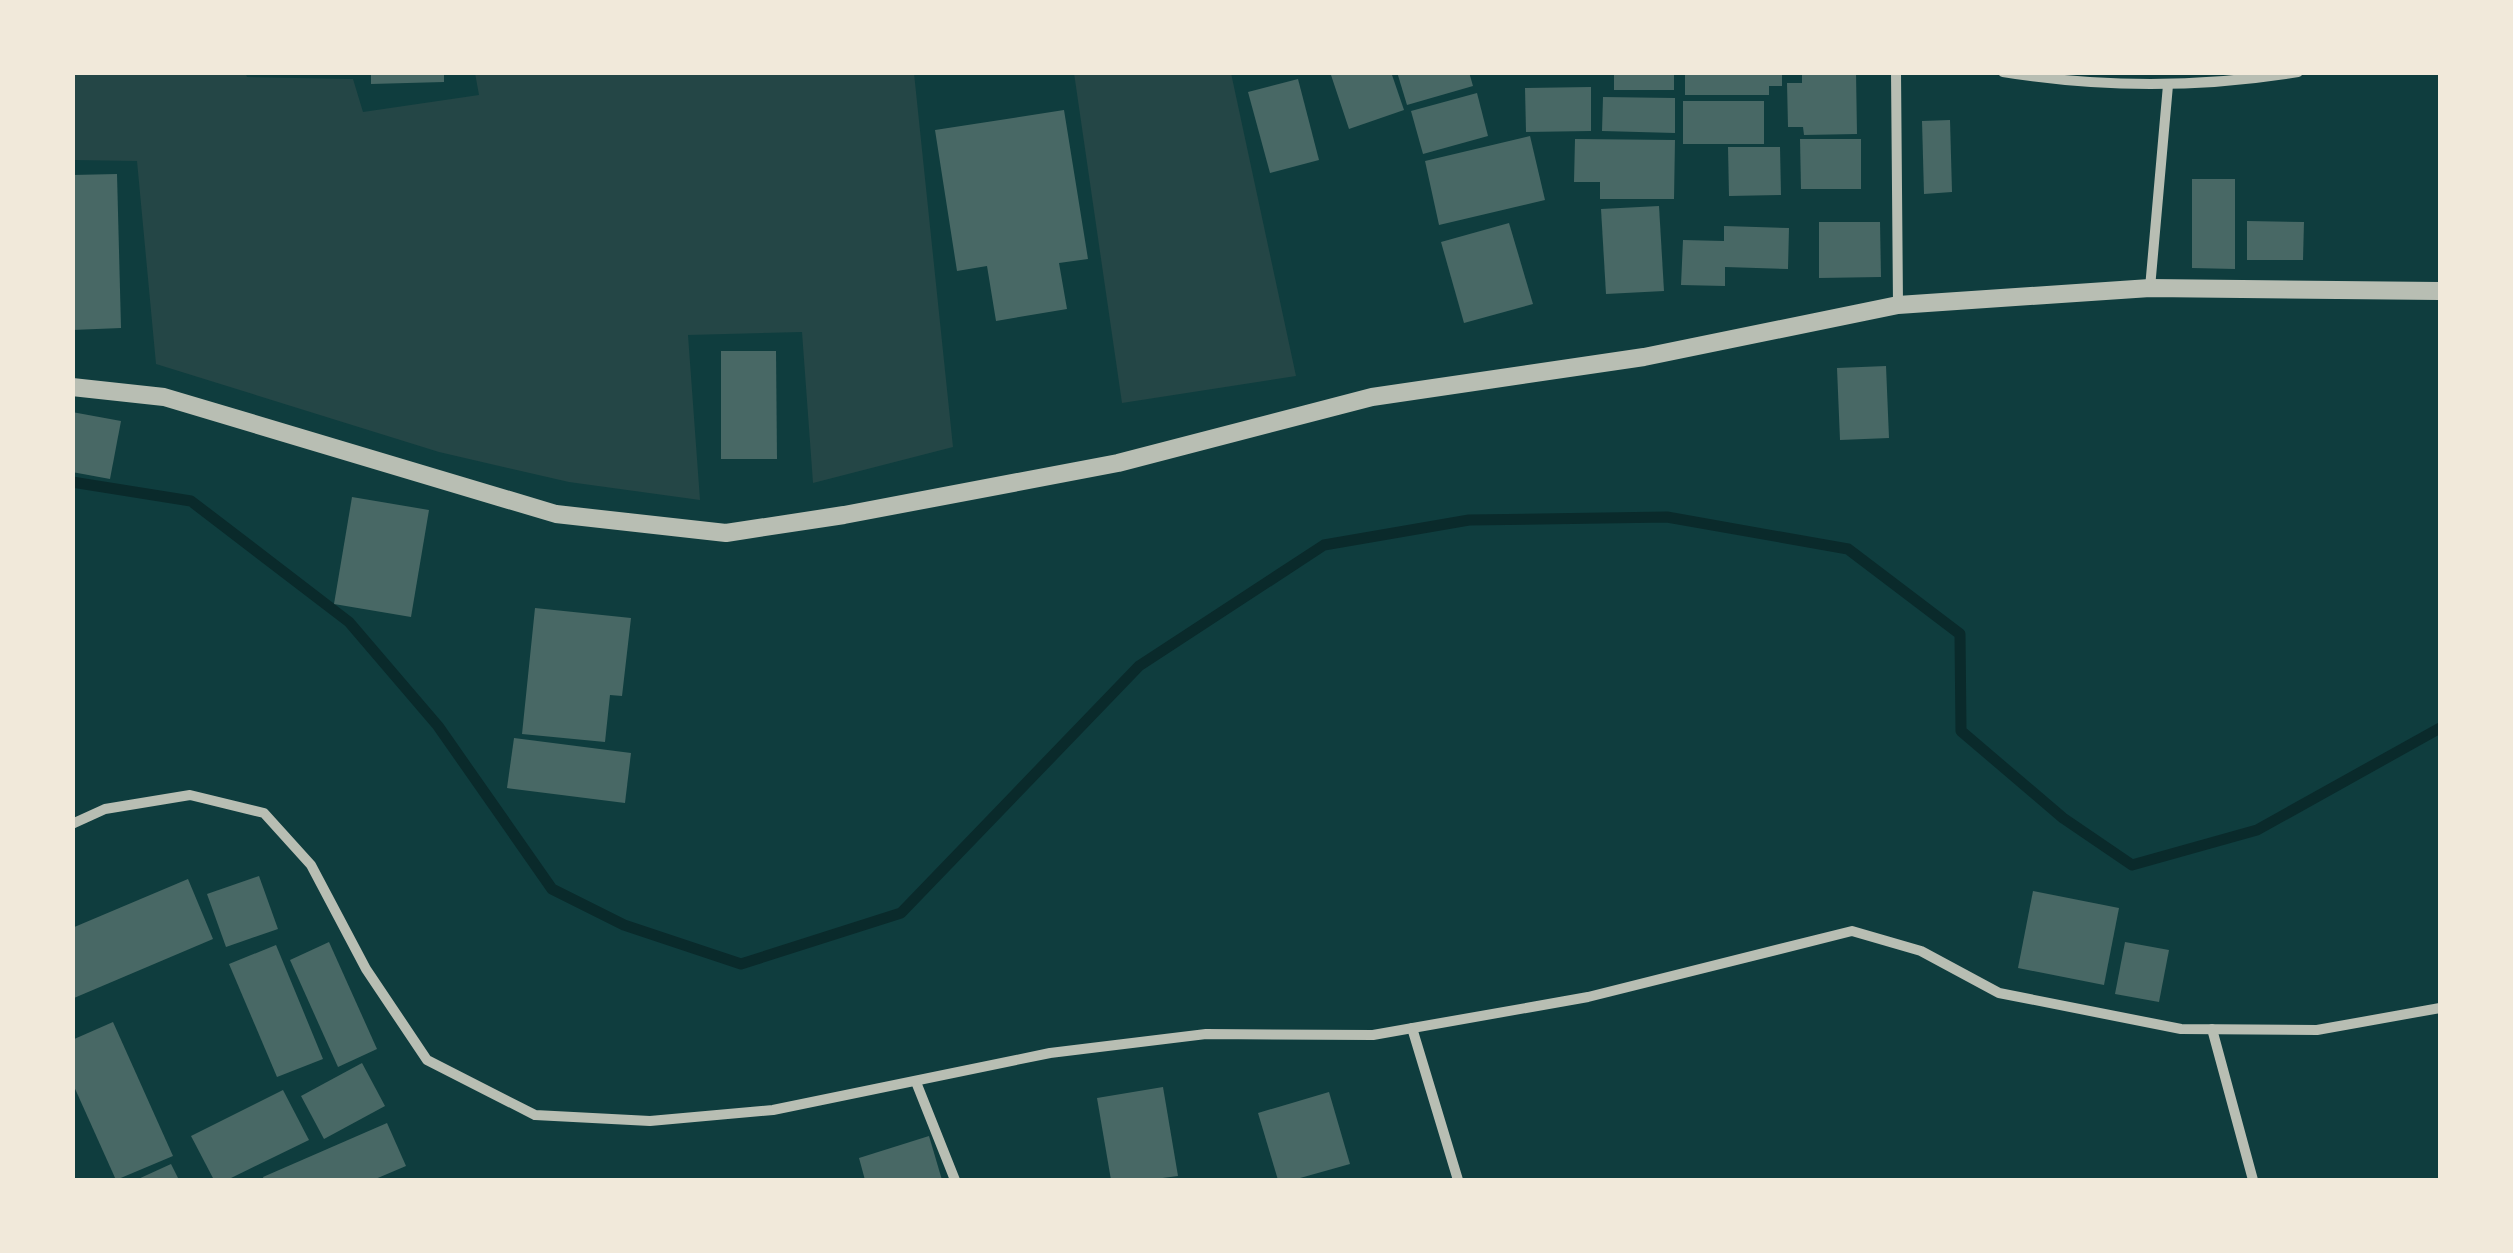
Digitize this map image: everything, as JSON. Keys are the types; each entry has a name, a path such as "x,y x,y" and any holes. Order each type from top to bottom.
{"street":[{"path":"1896,72 1898,305"},
{"path":"2004,72 2048,80 2168,85 2298,72"},
{"path":"2150,288 2168,85"},
{"path":"72,388 164,397 556,514 726,534 844,516 1118,462 1372,397 1644,357 1898,305 2150,288 2440,291"},
{"path":"72,824 105,809 190,794 264,813 311,865 366,969 427,1060 535,1115 668,1120 773,1110 1050,1054 1206,1034 1373,1035 1588,996 1852,931 1921,951 1998,992 2180,1029 2318,1030 2440,1008"},
{"path":"1412,1028 1458,1180"},
{"path":"2212,1030 2253,1180"},
{"path":"916,1082 954,1180"}],"shaded area":[{"path":"245,72 247,77 353,79 363,112 479,95 475,73 914,73 953,447 813,483 802,332 688,335 700,500 569,482 439,452 156,364 137,161 73,160 73,73"},
{"path":"1074,73 1231,73 1296,376 1122,403"}],"building":[{"path":"371,72 444,72 444,82 371,84"},
{"path":"1330,72 1391,72 1404,110 1349,129"},
{"path":"1397,72 1469,72 1473,86 1407,105"},
{"path":"1614,72 1674,72 1674,90 1614,90"},
{"path":"1685,72 1782,72 1782,86 1769,86 1769,95 1685,95"},
{"path":"1856,72 1857,134 1804,135 1803,127 1788,127 1787,83 1802,83 1802,73"},
{"path":"1298,79 1319,160 1270,173 1248,92"},
{"path":"1591,87 1591,131 1526,132 1525,88"},
{"path":"1477,93 1488,136 1423,154 1411,111"},
{"path":"1603,97 1675,98 1675,133 1602,131"},
{"path":"1683,101 1764,101 1764,144 1683,144"},
{"path":"1064,110 1088,259 1059,263 1067,309 996,321 987,266 957,271 935,130"},
{"path":"1950,120 1952,192 1924,194 1922,121"},
{"path":"1530,136 1545,200 1439,225 1425,161"},
{"path":"1575,139 1675,140 1674,199 1600,199 1600,182 1574,182"},
{"path":"1800,139 1861,139 1861,189 1801,189"},
{"path":"1728,147 1780,147 1781,195 1729,196"},
{"path":"117,174 121,328 72,330 72,175"},
{"path":"2192,179 2235,179 2235,269 2192,268"},
{"path":"1659,206 1664,291 1606,294 1601,209"},
{"path":"2247,221 2304,222 2303,260 2247,260"},
{"path":"1819,222 1880,222 1881,277 1819,278"},
{"path":"1509,223 1533,304 1464,323 1441,242"},
{"path":"1724,226 1789,228 1788,269 1725,267 1725,286 1681,285 1683,240 1724,241"},
{"path":"721,351 776,351 777,459 721,459"},
{"path":"1886,366 1889,438 1840,440 1837,368"},
{"path":"72,412 121,421 110,479 72,472"},
{"path":"352,497 429,510 411,617 334,604"},
{"path":"535,608 631,618 622,696 610,695 605,742 522,734"},
{"path":"514,738 631,753 625,803 507,788"},
{"path":"259,876 278,929 226,947 207,894"},
{"path":"188,879 213,939 74,998 72,928"},
{"path":"2033,891 2119,908 2104,985 2018,968"},
{"path":"329,942 377,1049 338,1067 290,960"},
{"path":"2125,942 2169,950 2159,1002 2115,994"},
{"path":"276,945 323,1059 277,1077 229,964"},
{"path":"113,1022 173,1156 116,1180 72,1082 72,1040"},
{"path":"362,1063 385,1106 324,1139 301,1096"},
{"path":"1163,1087 1178,1176 1111,1180 1097,1098"},
{"path":"283,1090 309,1140 227,1180 214,1180 191,1136"},
{"path":"1329,1092 1350,1164 1293,1180 1278,1180 1258,1113"},
{"path":"387,1123 406,1166 373,1180 264,1180 263,1177"},
{"path":"929,1136 942,1180 865,1180 859,1158"},
{"path":"171,1164 179,1180 136,1180"}],"waterway":[{"path":"72,482 191,501 349,622 438,726 552,889 624,925 741,964 901,913 1139,666 1324,545 1469,520 1667,517 1848,549 1960,634 1961,731 2063,818 2132,865 2257,830 2440,728"}]}
